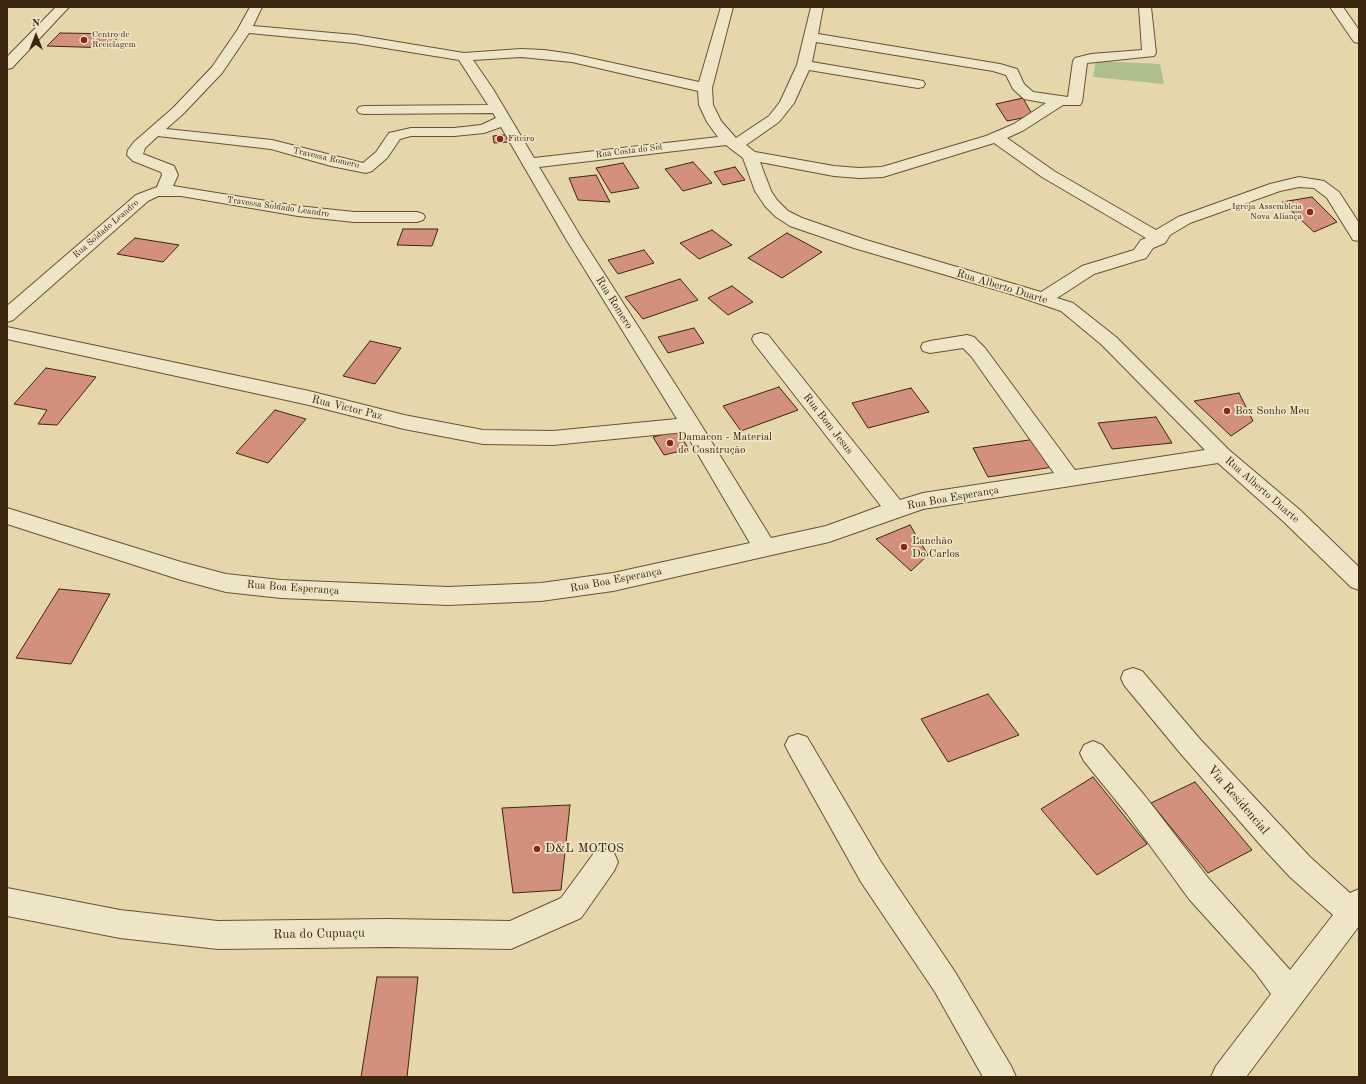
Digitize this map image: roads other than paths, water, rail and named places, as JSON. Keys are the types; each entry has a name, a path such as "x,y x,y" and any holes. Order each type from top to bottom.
{"street":[{"path":"7,65 63,7"},
{"path":"164,191 170,175 168,169 138,158 135,155 138,146 178,111 217,70 245,29 256,7"},
{"path":"726,7 705,88 706,105 714,122 732,142 750,156 834,171 859,173 883,172 996,137 1019,127 1060,100"},
{"path":"732,142 774,119 786,103 804,64 807,48 812,37 817,7"},
{"path":"812,37 995,67 1012,72 1018,86 1029,96 1075,102 1080,61 1091,58 1149,53 1145,7"},
{"path":"1336,7 1359,39"},
{"path":"245,29 355,39 464,57 521,53 544,54 572,58 705,88"},
{"name":"Rua Romero","path":"464,57 530,163 574,239 691,425 765,548"},
{"path":"804,64 918,84"},
{"path":"364,110 479,110 500,114"},
{"name":"Travessa Romero","path":"156,130 165,134 272,145 331,161 366,168 382,154 394,136 411,132 454,132 484,129 500,114"},
{"path":"996,137 1048,174 1159,239"},
{"name":"Rua Costa do Sol","path":"530,163 732,142"},
{"name":"Rua Alberto Duarte","path":"750,156 763,191 771,203 782,214 796,222 860,244 1043,299 1067,308 1109,341 1222,456 1292,516 1359,581"},
{"path":"1043,299 1088,270 1140,254 1147,244 1159,239 1163,232 1170,228 1216,207 1276,187 1299,182 1318,184 1333,195 1358,232"},
{"name":"Travessa Soldado Leandro","path":"164,191 180,191 298,212 354,217 417,217"},
{"name":"Rua Soldado Leandro","path":"7,316 142,198 154,192 164,191"},
{"name":"Rua Victor Paz","path":"7,333 309,398 404,422 483,437 553,438 624,430 691,425"},
{"name":"Rua Bom Jesus","path":"761,339 895,509"},
{"path":"930,347 967,341 978,352 1069,478"},
{"name":"Rua Boa Esperança","path":"7,516 78,537 181,571 226,583 281,588 448,596 541,592 606,583 829,534 895,509 923,501 1222,456"},
{"name":"Via Residencial","path":"1133,678 1190,746 1300,868 1355,908"},
{"path":"798,745 871,872 945,982 1000,1077"},
{"path":"1093,753 1136,806 1199,889 1265,962 1290,994"},
{"name":"Rua do Cupuaçu","path":"7,902 120,924 218,935 388,933 511,935 571,908 604,862"},
{"path":"1227,1077 1355,908"}],"place":[{"name":"Centro de Reciclagem","path":"84,40"},
{"name":"Fiteiro","path":"500,139"},
{"name":"Igreja Assembleia Nova Aliança","path":"1310,212"},
{"name":"Box Sonho Meu","path":"1227,411"},
{"name":"Damacon - Material de Cosntrução","path":"670,443"},
{"name":"Lanchão Do Carlos","path":"904,547"},
{"name":"D&L MOTOS","path":"537,849"}]}
